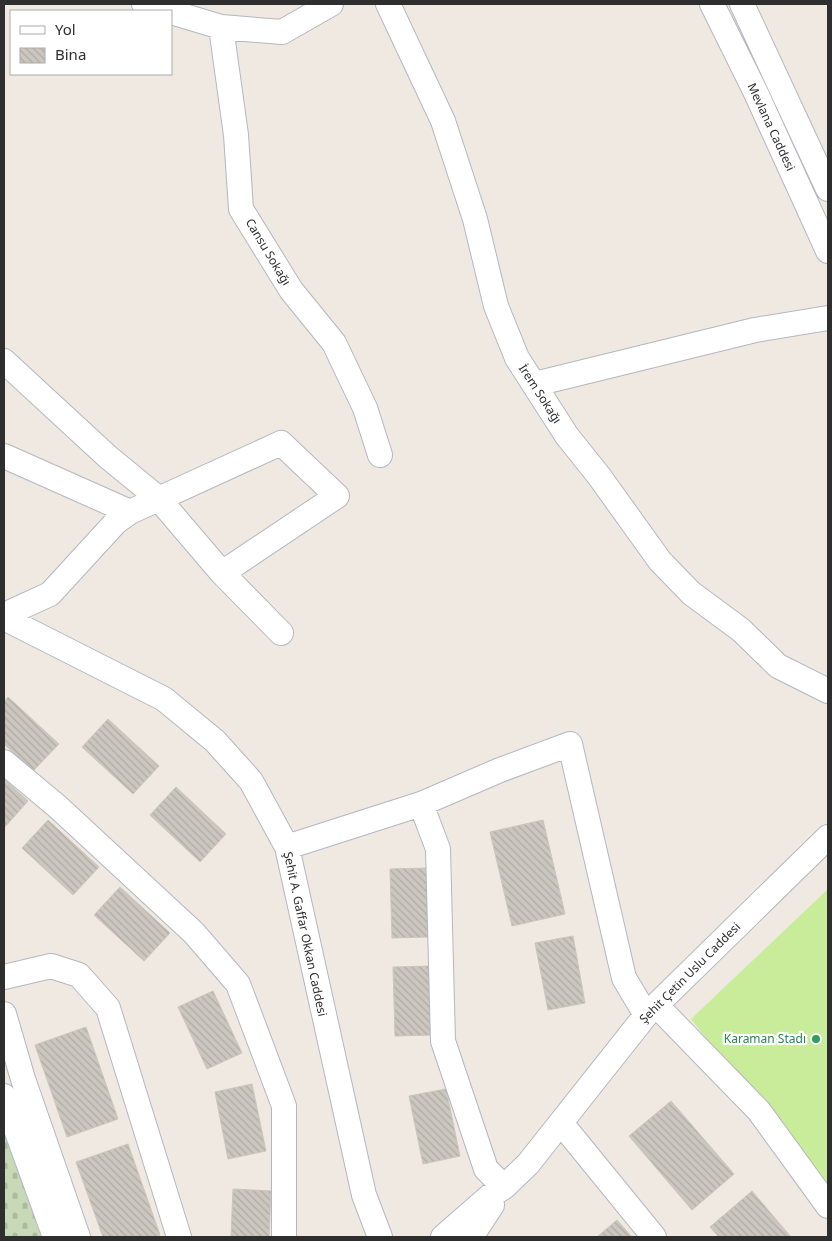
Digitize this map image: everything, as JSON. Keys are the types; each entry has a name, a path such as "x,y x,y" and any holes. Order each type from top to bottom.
{"street":[{"path":"144,4 164,10"},
{"path":"172,12 221,27 282,32 331,4"},
{"name":"İrem Sokağı","path":"388,4 443,122 475,219 496,306 517,358 567,436 599,476 660,561 691,593 741,630 778,666 828,691"},
{"name":"Mevlana Caddesi","path":"712,4 756,93 828,252"},
{"path":"742,4 828,189"},
{"name":"Cansu Sokağı","path":"221,27 236,135 241,209 290,290 334,343 365,408 380,455"},
{"path":"535,384 755,330 828,318"},
{"path":"4,361 108,457 158,498 222,573 281,633"},
{"path":"4,616 50,594 116,522 130,512 281,443 337,496 222,573"},
{"path":"4,456 130,512"},
{"name":"Şehit A. Gaffar Okkan Caddesi","path":"4,616 164,699 215,741 251,781 287,847 364,1195 380,1237"},
{"path":"287,847 421,804 500,770 570,744 624,978 651,1010 759,1111 828,1206"},
{"path":"4,762 58,807 194,933 238,984 284,1106 284,1237"},
{"path":"421,804 438,849 443,1041 486,1169 504,1187"},
{"name":"Şehit Çetin Uslu Caddesi","path":"504,1187 528,1164 651,1010 828,837"},
{"path":"4,977 51,966 79,975 108,1008 180,1237"},
{"path":"4,1014 23,1079 78,1237"},
{"path":"4,1096 55,1237"},
{"path":"561,1122 654,1237"},
{"path":"443,1237 490,1196 504,1187"},
{"path":"471,1237 504,1187"},
{"path":"364,1195 398,1237"}],"green space":[{"path":"828,889 828,1193 691,1019"},
{"path":"4,1124 41,1237 4,1237"}],"building":[{"path":"8,697 59,744 33,771 4,744 4,702"},
{"path":"108,719 159,766 133,794 82,747"},
{"path":"4,779 28,801 4,828"},
{"path":"176,787 226,834 200,862 150,815"},
{"path":"48,820 99,867 73,895 22,848"},
{"path":"543,820 565,914 512,926 490,832"},
{"path":"428,868 430,937 392,938 390,869"},
{"path":"120,887 170,933 144,961 94,915"},
{"path":"573,936 585,1003 548,1010 535,943"},
{"path":"431,966 433,1035 395,1036 393,967"},
{"path":"213,991 242,1053 207,1069 178,1007"},
{"path":"86,1027 118,1119 67,1137 35,1045"},
{"path":"252,1084 266,1151 228,1159 215,1092"},
{"path":"446,1089 460,1156 423,1164 409,1096"},
{"path":"671,1101 734,1174 692,1210 629,1136"},
{"path":"128,1144 160,1235 154,1237 103,1237 76,1162"},
{"path":"233,1189 271,1191 269,1237 231,1237"},
{"path":"752,1191 791,1237 719,1237 710,1227"},
{"path":"617,1220 632,1237 597,1237"}],"place":[{"name":"Karaman Stadı","path":"816,1039"}]}
